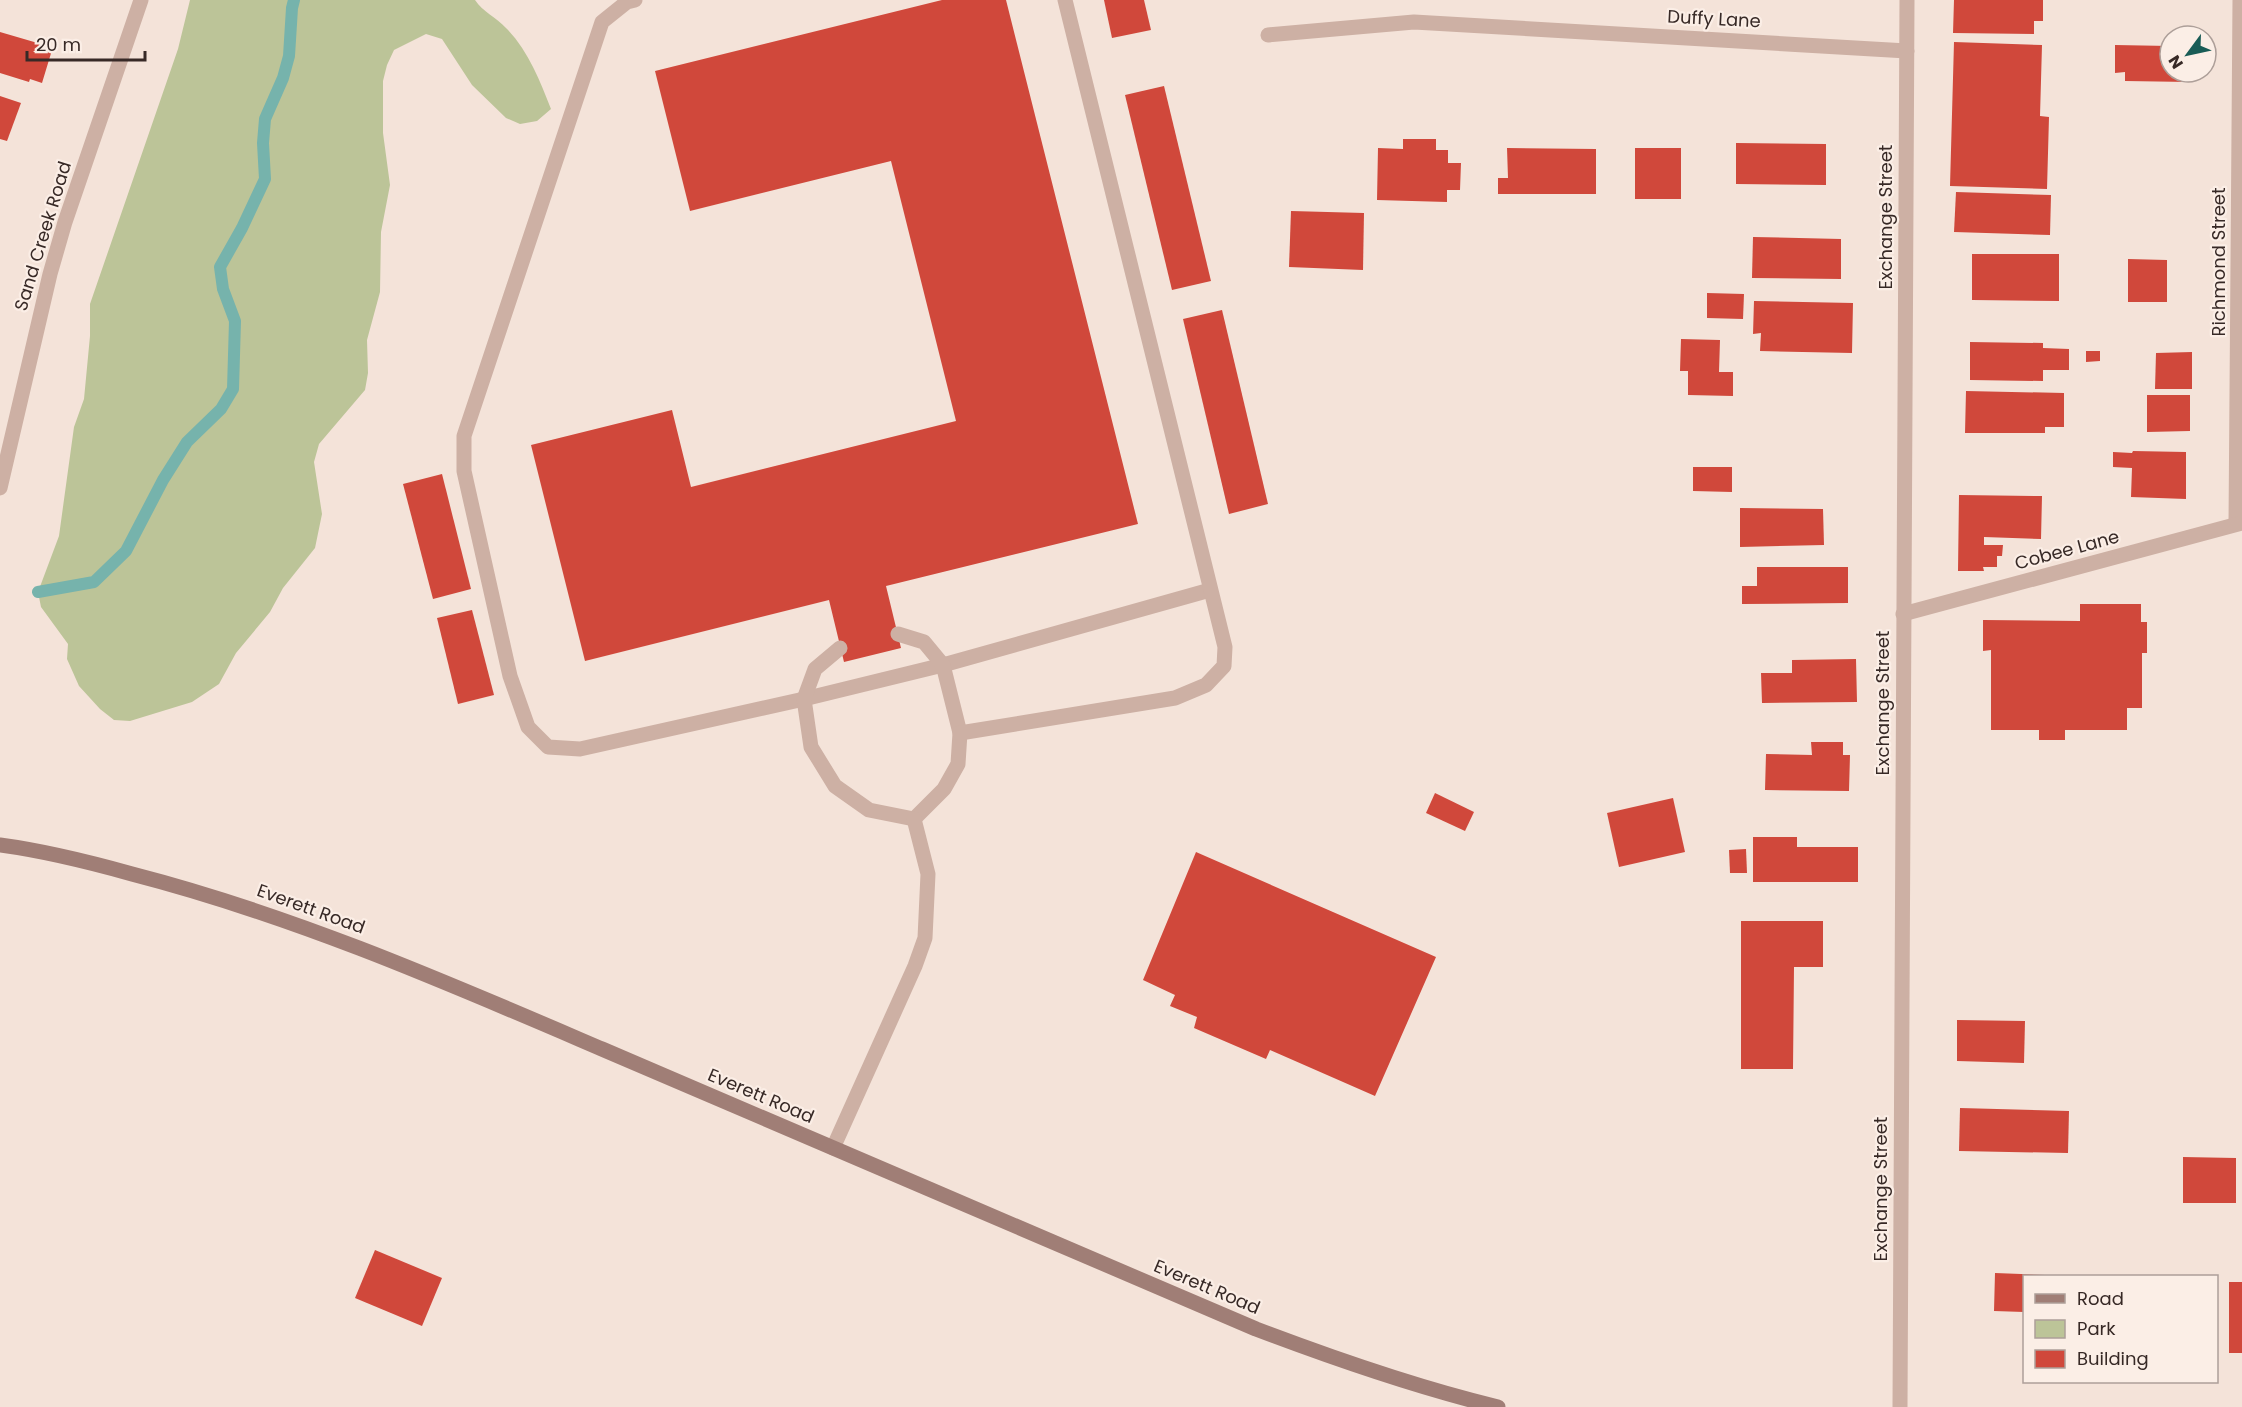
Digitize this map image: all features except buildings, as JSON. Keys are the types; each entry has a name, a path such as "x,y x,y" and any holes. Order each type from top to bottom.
{"street":[{"name":"Sand Creek Road","path":"0,488 7,422 65,222 141,0"},
{"path":"635,0 627,2 602,21 464,436 464,471 510,676 528,727 548,747 580,749 804,699 943,664 1210,590"},
{"path":"960,733 1175,698 1206,685 1224,666 1225,647 1065,0"},
{"name":"Exchange Street","path":"1900,1407 1907,0"},
{"name":"Richmond Street","path":"2239,524 2240,0"},
{"name":"Duffy Lane","path":"1268,34 1414,22 1906,51"},
{"name":"Cobee Lane","path":"1903,614 2239,524"},
{"path":"898,634 924,642 943,664 960,733 958,764 944,789 914,819"},
{"path":"840,648 815,669 804,699 811,747 835,786 868,810 914,819"},
{"path":"833,1148 915,966 925,938 928,874 914,819"},
{"name":"Everett Road","path":"0,845 74,859 162,881 304,926 467,992 1256,1329 1404,1381 1498,1407"}],"green space":[{"path":"190,0 475,0 506,28 521,46 538,77 551,109 537,121 520,124 506,118 472,85 442,39 426,34 394,50 383,81 383,133 390,185 381,232 380,292 367,340 368,373 365,390 319,444 314,462 322,514 315,548 283,588 270,612 236,653 219,684 192,702 130,721 114,720 100,709 79,686 67,659 68,644 41,607 38,592 59,536 74,427 84,399 90,336 90,304 178,49"}],"waterway":[{"path":"38,592 94,582 126,551 163,480 187,442 221,409 233,389 235,321 223,289 220,267 242,228 265,179 263,143 265,119 283,78 289,56 294,0"}]}
